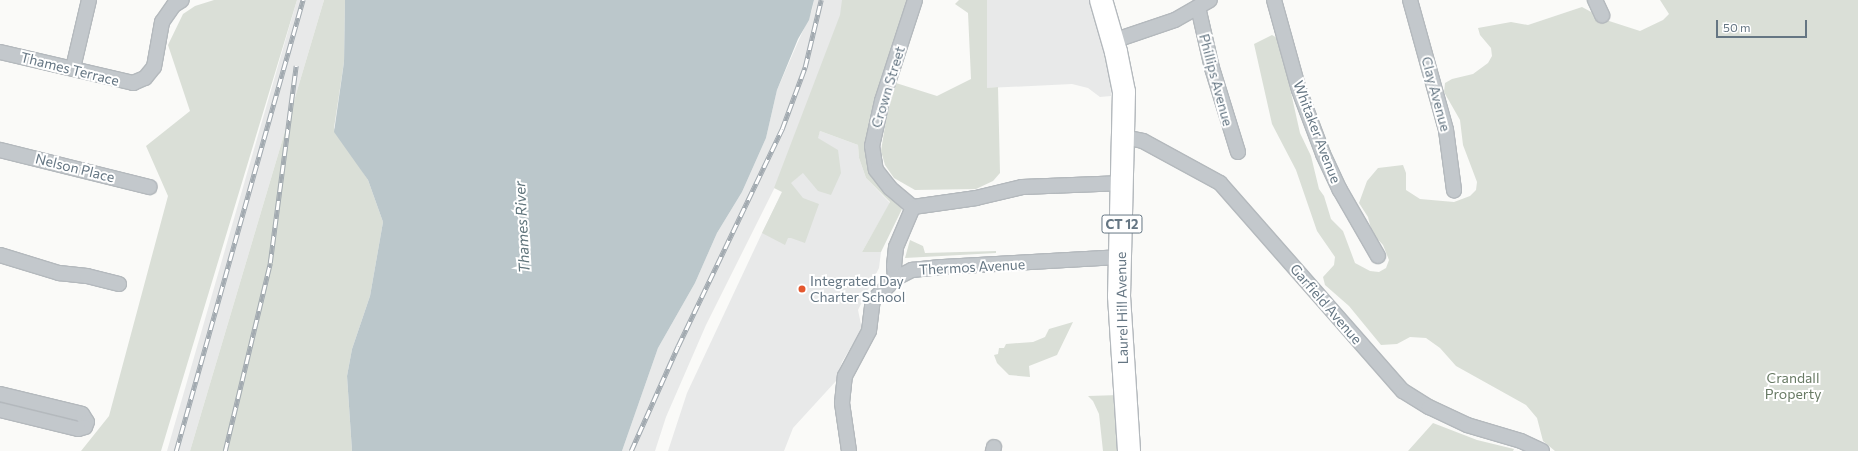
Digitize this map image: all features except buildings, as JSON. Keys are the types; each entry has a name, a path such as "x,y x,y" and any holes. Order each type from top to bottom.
{"highway":[{"name":"Laurel Hill Avenue","path":"1101,0 1113,42 1123,87 1124,183 1120,257 1120,329 1129,451"}],"street":[{"path":"72,68 89,0"},
{"name":"Thames Terrace","path":"0,52 72,68 121,82 133,83 145,78 154,67 162,22 174,5 182,0"},
{"name":"Crown Street","path":"914,207 880,178 872,152 882,101 915,0"},
{"name":"Whitaker Avenue","path":"1274,0 1299,90 1323,154 1340,190 1378,256"},
{"name":"Clay Avenue","path":"1410,0 1446,130 1454,190"},
{"path":"1595,0 1602,15"},
{"path":"1113,42 1175,20 1204,4"},
{"name":"Phillips Avenue","path":"1204,4 1212,68 1238,152"},
{"name":"Garfield Avenue","path":"1124,137 1143,141 1220,182 1403,391 1429,407 1467,425 1521,441 1542,451"},
{"name":"Nelson Place","path":"0,150 150,187"},
{"path":"895,279 894,266 896,247 914,207 976,198 1022,187 1124,183"},
{"path":"0,255 59,273 87,276 119,284"},
{"name":"Thermos Avenue","path":"849,451 842,403 845,376 868,331 873,300 895,279 904,273 916,269 1120,257"},
{"path":"0,394 82,414 86,417 86,424 78,429 0,410"}],"shaded area":[{"path":"297,0 324,0 190,451 167,451"},
{"path":"814,0 848,0 779,179 706,325 666,417 655,451 622,451 658,348 695,283 717,233 742,192 766,138 777,90 812,10"},
{"path":"987,0 1091,0 1110,67 1111,96 1100,97 1088,88 1072,84 987,88"},
{"name":"Integrated Day Charter School","path":"820,131 858,145 859,158 866,178 890,203 862,252 881,252 879,268 858,310 862,329 842,362 836,381 793,428 784,451 668,451 687,393 762,233 784,188 805,171"}],"green space":[{"path":"214,0 297,0 161,451 81,451 109,416 168,196 146,146 190,111 168,45 183,14 195,6"},
{"path":"324,0 345,0 344,62 334,128 368,180 383,222 370,296 352,349 347,376 352,451 190,451"},
{"path":"842,0 909,0 868,140 892,198 902,209 881,252 862,252 890,202 866,178 859,158 858,145 820,131 818,138 838,150 841,173 831,195 818,191 803,173 791,183 803,198 819,204 805,243 788,238 785,245 762,233 782,192 774,188 840,15"},
{"path":"959,0 987,0 987,88 998,87 1000,173 993,181 976,189 915,190 894,178 885,165 881,151 889,101 896,83 937,96 971,79 968,13 955,4"},
{"name":"Crandall Property","path":"1660,0 1858,0 1858,451 1555,451 1543,441 1537,418 1526,405 1456,366 1440,348 1426,338 1410,337 1397,344 1381,345 1349,306 1325,285 1323,277 1334,265 1335,257 1317,231 1296,170 1272,124 1254,44 1272,35 1279,39 1300,133 1311,156 1319,189 1324,196 1331,219 1343,231 1355,263 1370,271 1379,272 1386,268 1389,260 1383,245 1372,233 1368,217 1359,203 1367,181 1378,168 1403,165 1406,173 1406,190 1420,199 1454,202 1470,196 1476,190 1477,182 1463,145 1460,120 1444,92 1445,83 1452,79 1473,74 1488,63 1492,56 1491,48 1480,35 1478,28 1511,22 1528,25 1582,7 1606,20 1640,31 1663,20 1669,14"},
{"path":"910,240 923,246 925,253 996,251 996,253 905,258"},
{"path":"1073,322 1057,355 1029,366 1030,377 1009,375 997,363 994,355 998,354 999,348 1004,348 1006,344 1033,342 1045,337 1049,329"},
{"path":"1119,395 1123,451 1103,451 1099,414 1093,401 1088,396"},
{"path":"1433,423 1477,440 1514,449 1513,451 1408,451"}],"water":[{"name":"Thames River","path":"345,0 814,0 809,20 798,39 777,90 766,138 742,192 717,233 695,283 658,348 622,451 352,451 347,376 352,349 370,296 383,222 368,180 334,132 344,62"}],"railway":[{"path":"176,451 303,0"},
{"path":"631,451 678,346 782,129 805,67 821,0"},
{"path":"225,451 270,263 296,66"}],"place":[{"name":"Integrated Day Charter School","path":"802,289"}]}
